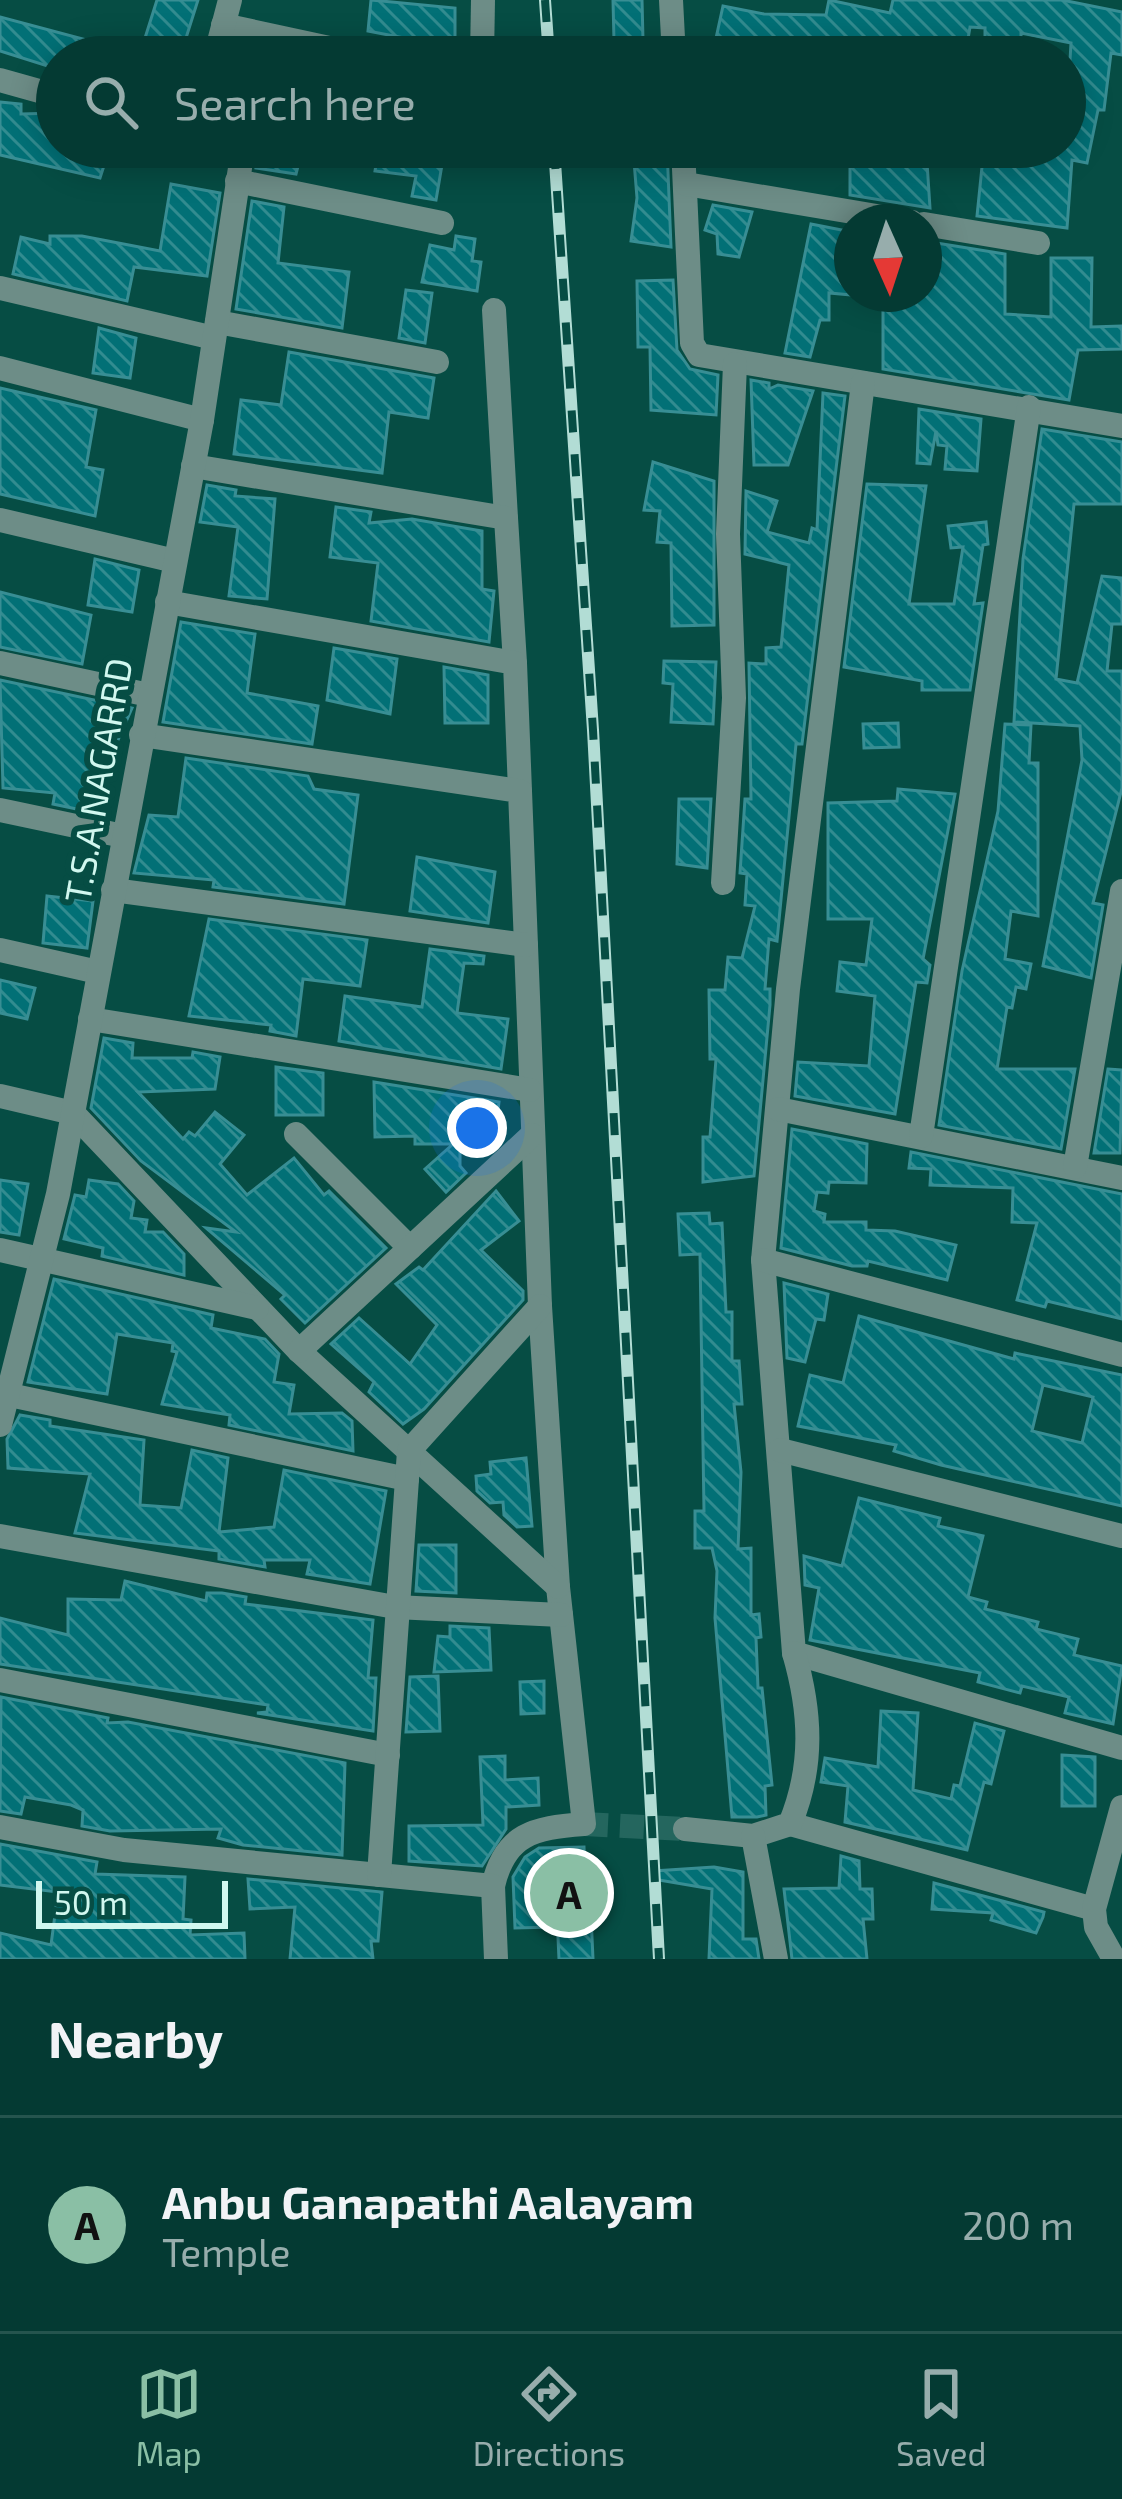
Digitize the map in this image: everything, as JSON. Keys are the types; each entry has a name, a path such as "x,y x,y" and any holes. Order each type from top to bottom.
{"street":[{"path":"482,36 483,0"},
{"path":"671,0 673,36"},
{"path":"226,12 303,36"},
{"path":"0,80 36,90"},
{"name":"T.S.A.NAGARRD","path":"0,1425 73,1113 194,466 238,168"},
{"path":"685,168 692,343 699,355 1122,426"},
{"path":"237,181 442,223"},
{"path":"686,184 834,209"},
{"path":"942,227 1038,243"},
{"path":"0,288 216,330 436,362"},
{"path":"494,310 515,663 540,1306 558,1587 584,1824 514,1841 500,1856 493,1886 496,1959"},
{"path":"724,884 734,698 728,534 735,364"},
{"path":"0,368 202,420"},
{"path":"790,1824 805,1781 809,1741 806,1697 794,1653 764,1260 863,383"},
{"path":"921,1136 1029,407"},
{"path":"194,466 506,518"},
{"path":"0,520 175,561"},
{"path":"167,602 515,663"},
{"path":"0,664 149,695"},
{"path":"141,735 520,791"},
{"path":"0,810 123,836"},
{"path":"113,890 526,946"},
{"path":"1076,1167 1122,891"},
{"path":"0,950 98,972"},
{"path":"89,1019 530,1090"},
{"path":"0,1096 73,1113 299,1351 558,1587"},
{"path":"778,1109 1122,1178"},
{"path":"296,1134 410,1248"},
{"path":"299,1351 532,1135"},
{"path":"0,1250 259,1309"},
{"path":"764,1260 1122,1355"},
{"path":"379,1875 409,1451 540,1306"},
{"path":"4,1394 407,1479"},
{"path":"780,1450 1122,1536"},
{"path":"0,1536 395,1607 561,1615"},
{"path":"794,1653 1122,1748"},
{"path":"0,1680 388,1755"},
{"path":"1114,1959 1096,1927 1094,1909 1122,1807"},
{"path":"685,1829 753,1835 790,1824 1094,1909"},
{"path":"0,1828 124,1850 493,1886"},
{"path":"753,1835 776,1959"}],"building":[{"path":"157,0 198,0 187,36 146,36"},
{"path":"371,0 455,8 455,36 368,31"},
{"path":"613,0 642,0 643,36 614,36"},
{"path":"829,0 890,13 893,0 1062,0 1122,12 1122,55 1111,53 1104,110 1098,110 1087,163 1086,36 985,36 985,28 970,27 968,36 716,36 723,6 764,14 826,15"},
{"path":"0,17 72,36 36,36 36,62 0,51"},
{"path":"0,102 21,104 21,114 36,114 36,163 0,155"},
{"path":"57,168 103,168 100,178"},
{"path":"256,168 298,168 296,174"},
{"path":"441,168 436,200 412,196 416,176 375,171"},
{"path":"635,168 668,168 671,247 631,241 637,198"},
{"path":"850,168 927,168 930,204 850,195"},
{"path":"982,168 1071,168 1067,228 977,216"},
{"path":"171,184 220,193 207,276 134,267 127,301 13,274 21,237 50,244 50,236 82,236 160,251"},
{"path":"252,201 284,207 278,263 349,272 342,328 236,309"},
{"path":"713,205 752,212 739,257 718,254 717,234 705,230"},
{"path":"811,224 834,228 829,320 820,320 810,357 785,353"},
{"path":"456,236 475,239 472,261 481,262 477,291 422,282 430,245 454,250"},
{"path":"942,244 1005,254 1005,314 1051,317 1051,258 1092,258 1091,327 1122,326 1122,349 1078,350 1069,400 883,369 883,312 942,312"},
{"path":"673,280 677,350 690,369 718,375 716,415 651,410 650,347 638,347 637,281"},
{"path":"406,290 432,293 425,343 399,338"},
{"path":"99,328 136,338 130,378 93,373"},
{"path":"289,352 434,378 428,418 389,412 382,473 234,454 241,400 281,405"},
{"path":"751,380 769,383 769,389 778,385 813,391 788,465 754,465"},
{"path":"0,388 96,410 86,467 103,470 95,516 0,494"},
{"path":"823,393 845,396 802,744 796,744 777,941 769,939 765,989 770,989 770,1005 754,1176 703,1182 703,1137 710,1137 716,1059 710,1059 709,990 725,990 728,957 742,958 755,906 745,905 747,874 740,873 745,799 751,799 749,663 766,664 766,648 781,647 789,565 745,554 746,491 777,501 767,532 809,543 812,528 817,530"},
{"path":"919,409 981,419 977,471 945,469 947,446 938,445 936,431 930,464 917,463"},
{"path":"1042,429 1122,442 1122,504 1074,504 1056,679 1077,683 1102,576 1122,578 1122,624 1112,624 1107,671 1122,671 1122,788 1093,903 1103,905 1091,978 1043,966 1082,760 1080,726 1014,722 1023,559"},
{"path":"653,462 714,481 714,625 672,626 671,543 657,542 660,511 644,510"},
{"path":"867,484 926,486 909,604 954,604 963,547 951,548 948,526 986,522 988,544 983,545 974,604 983,603 970,690 922,690 922,681 844,667"},
{"path":"207,485 236,490 235,496 275,499 267,599 229,596 238,527 200,522"},
{"path":"336,507 371,512 369,523 412,519 482,531 482,589 494,591 489,642 371,621 378,563 330,557"},
{"path":"95,559 139,570 132,612 88,605"},
{"path":"0,592 91,615 82,664 0,647"},
{"path":"181,622 255,634 247,693 318,706 312,744 163,722"},
{"path":"334,648 397,659 390,714 327,700"},
{"path":"664,661 716,662 713,724 671,722 673,684 663,683"},
{"path":"444,667 488,675 488,723 445,723"},
{"path":"0,680 132,708 118,740 96,738 87,790 108,794 105,815 53,804 55,793 3,788"},
{"path":"898,723 899,747 864,748 863,724"},
{"path":"1005,724 1031,725 1029,763 1038,763 1038,916 1011,911 1005,959 1031,964 1026,989 1016,987 1012,1008 1007,1007 997,1069 1075,1069 1061,1149 939,1125 962,971 998,811"},
{"path":"186,758 308,776 314,789 358,795 344,904 213,887 214,880 134,873 149,815 178,817"},
{"path":"898,789 955,794 923,959 930,965 927,983 916,982 895,1114 795,1096 798,1062 869,1066 875,996 837,991 840,962 866,965 872,919 828,919 828,803 897,801"},
{"path":"679,799 711,799 707,868 677,864"},
{"path":"417,857 495,872 488,923 410,911"},
{"path":"47,896 93,901 87,948 43,943"},
{"path":"209,919 367,940 360,986 303,979 296,1036 270,1031 271,1025 189,1016"},
{"path":"430,949 484,956 483,964 464,963 457,1013 508,1019 501,1069 339,1041 345,996 422,1007"},
{"path":"0,980 35,988 27,1019 0,1013"},
{"path":"104,1038 133,1043 132,1058 192,1058 193,1052 220,1057 215,1089 138,1092 183,1139 189,1132 195,1136 215,1112 244,1135 220,1164 247,1195 294,1158 324,1195 329,1191 386,1248 305,1323 281,1299 285,1295 206,1228 236,1232 141,1161 91,1108"},
{"path":"276,1067 323,1073 323,1115 276,1115"},
{"path":"1108,1069 1122,1070 1120,1153 1094,1153"},
{"path":"374,1082 499,1102 496,1126 460,1121 460,1166 466,1173 446,1192 425,1169 453,1144 415,1144 415,1136 375,1137"},
{"path":"792,1129 867,1144 866,1183 829,1182 828,1193 817,1192 814,1211 825,1214 824,1222 866,1222 866,1230 895,1231 956,1245 947,1280 868,1261 867,1266 852,1266 781,1248"},
{"path":"911,1152 1122,1194 1122,1319 1047,1301 1045,1307 1017,1300 1037,1223 1012,1222 1013,1188 930,1185 931,1169 909,1168"},
{"path":"0,1180 28,1184 19,1235 0,1232"},
{"path":"89,1180 118,1184 134,1201 131,1218 147,1220 145,1232 163,1232 184,1254 184,1275 102,1256 103,1248 64,1239 75,1195 86,1197"},
{"path":"496,1191 519,1221 481,1250 523,1291 523,1300 424,1409 403,1424 369,1392 374,1382 331,1344 359,1318 410,1364 437,1325 396,1284 419,1267 423,1270"},
{"path":"709,1213 710,1224 722,1223 732,1361 739,1361 742,1404 734,1404 741,1472 738,1549 751,1548 751,1615 759,1614 761,1637 756,1638 758,1688 762,1688 772,1785 765,1786 766,1815 757,1817 732,1817 715,1618 717,1571 712,1548 695,1548 695,1511 704,1511 700,1254 680,1255 678,1214"},
{"path":"54,1279 213,1315 211,1328 265,1339 279,1354 274,1382 294,1385 289,1414 342,1413 352,1421 353,1451 229,1425 230,1415 162,1404 177,1352 172,1351 173,1343 117,1334 107,1394 28,1382"},
{"path":"784,1283 828,1294 824,1320 816,1319 805,1362 787,1358"},
{"path":"859,1316 1014,1359 1015,1353 1122,1375 1122,1506 941,1465 894,1451 896,1445 798,1426 810,1375 843,1383","holes":["1043,1385 1093,1397 1082,1443 1032,1431"]},
{"path":"20,1415 50,1420 50,1426 144,1440 140,1505 181,1508 192,1450 228,1458 219,1532 274,1527 284,1470 386,1491 370,1584 307,1574 310,1560 264,1560 265,1567 219,1559 219,1551 75,1533 90,1474 8,1468 7,1439"},
{"path":"526,1458 532,1526 517,1527 504,1515 503,1502 490,1503 477,1491 476,1476 491,1474 490,1462"},
{"path":"859,1498 940,1518 938,1526 983,1536 968,1597 987,1602 985,1609 1038,1622 1036,1629 1078,1639 1074,1655 1122,1666 1113,1724 1065,1713 1069,1697 1022,1686 1020,1693 978,1682 980,1673 810,1640 819,1588 805,1585 804,1556 842,1566"},
{"path":"419,1545 456,1545 456,1593 416,1591"},
{"path":"125,1581 206,1601 207,1593 222,1593 246,1597 245,1604 373,1620 368,1678 376,1678 373,1731 257,1713 267,1712 268,1705 0,1664 0,1618 68,1635 68,1599 121,1600"},
{"path":"450,1626 489,1628 491,1670 434,1672 438,1636 450,1637"},
{"path":"438,1676 440,1731 406,1732 410,1677"},
{"path":"544,1681 544,1713 521,1714 520,1682"},
{"path":"1,1697 108,1718 107,1723 128,1722 345,1763 342,1855 243,1845 218,1838 221,1829 110,1831 82,1826 83,1810 25,1797 21,1814 0,1811"},
{"path":"881,1711 918,1713 913,1790 951,1799 954,1785 960,1786 975,1723 1004,1731 991,1784 984,1782 967,1850 845,1822 848,1786 821,1782 825,1758 878,1767"},
{"path":"1062,1755 1095,1757 1095,1806 1062,1806"},
{"path":"505,1756 505,1780 538,1778 539,1805 506,1807 506,1829 482,1866 409,1861 409,1826 483,1825 480,1757"},
{"path":"0,1844 97,1862 95,1874 185,1877 183,1919 191,1920 190,1935 244,1933 245,1959 0,1959 0,1933 51,1945 58,1892 0,1885"},
{"path":"584,1847 585,1871 553,1872 554,1927 515,1928 513,1877 525,1857 539,1848"},
{"path":"841,1856 859,1861 860,1889 872,1889 873,1919 863,1919 867,1959 792,1959 784,1889 839,1888"},
{"path":"714,1867 743,1872 743,1939 756,1939 759,1959 709,1959 712,1889 653,1879 654,1871"},
{"path":"248,1879 382,1892 378,1941 371,1941 373,1959 290,1959 295,1907 250,1909"},
{"path":"934,1883 1044,1912 1043,1917 1036,1933 991,1920 993,1913 932,1909"},
{"path":"591,1915 593,1959 559,1959 557,1916"}],"tunnel":[{"path":"584,1824 685,1829"}],"railway":[{"path":"545,0 548,36"},
{"path":"555,168 593,730 659,1959"}],"place":[{"name":"Anbu Ganapathi Aalayam","path":"569,1893"}]}
